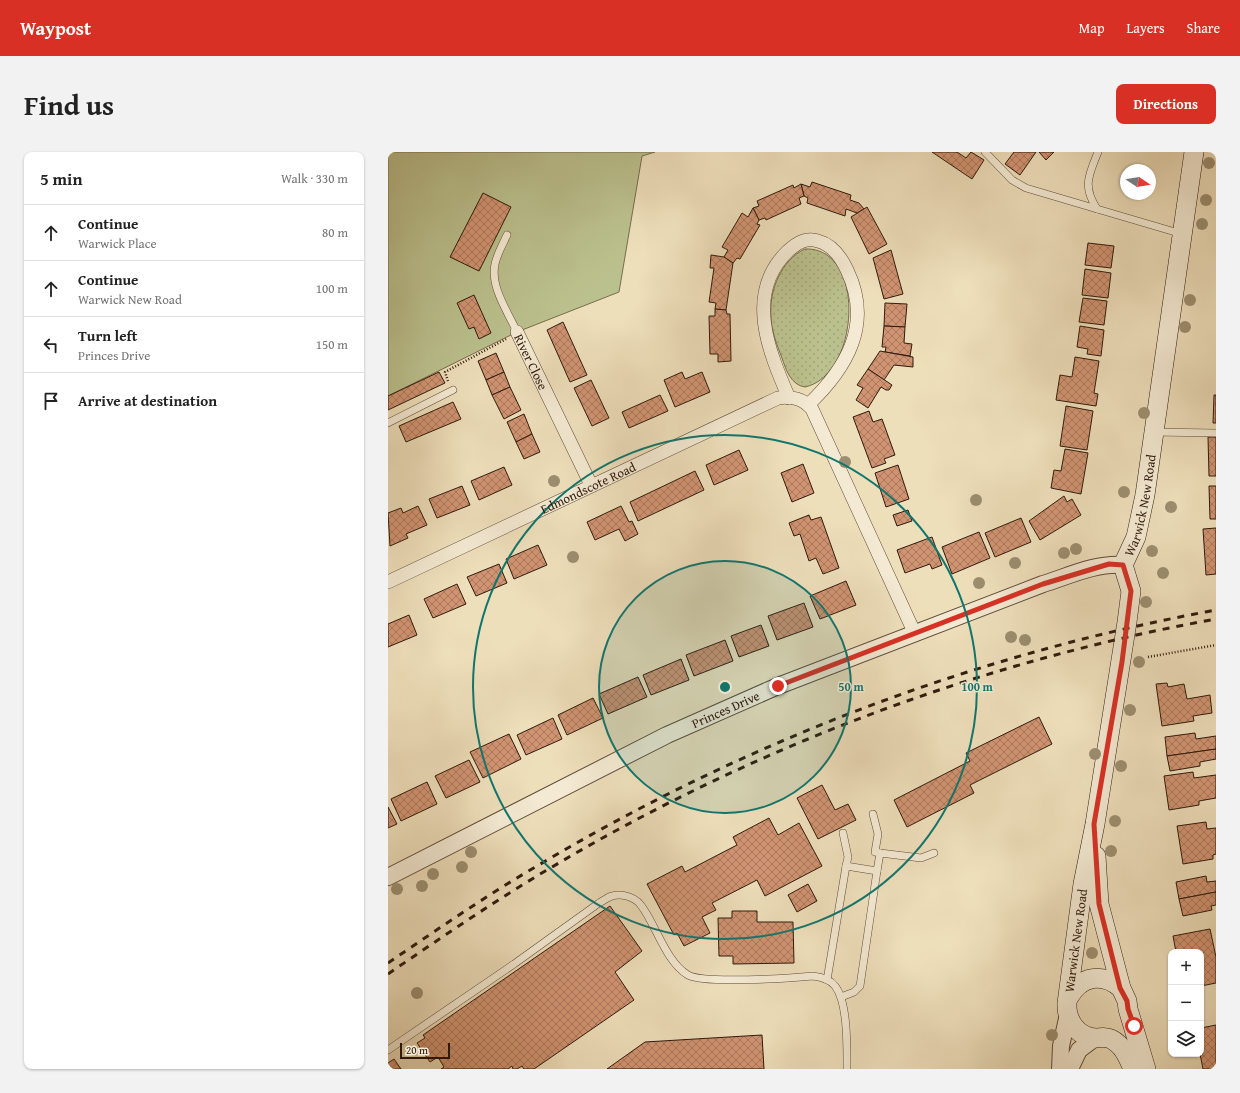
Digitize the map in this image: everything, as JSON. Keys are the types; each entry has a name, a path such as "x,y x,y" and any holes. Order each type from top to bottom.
{"main road":[{"name":"Warwick New Road","path":"1068,1006 1073,950 1082,884 1122,662 1131,591 1123,565 1138,528 1147,483 1194,152"},
{"path":"1094,824 1098,893 1120,988 1127,1001 1146,1069"},
{"path":"1120,988 1105,978 1088,979 1080,983 1068,1006 1075,1028 1088,1036 1100,1038 1121,1047 1133,1069"},
{"path":"1100,1038 1112,1034 1123,1024 1128,1009"}],"street":[{"path":"808,405 840,371 852,344 856,321 856,297 845,265 830,247 813,240 798,242 786,252 770,278 765,298 766,334 769,349 789,398 802,401 808,405 814,414 915,634"},
{"name":"River Close","path":"512,336 591,485"},
{"name":"Edmondscote Road","path":"388,582 533,515 591,485 778,398 789,398"},
{"name":"Princes Drive","path":"388,877 667,735 778,686 1004,599 1084,570 1109,564 1123,565"},
{"name":"Warwick New Road","path":"1060,1069 1061,1046 1068,1006"},
{"path":"1070,1069 1079,1050 1100,1038"}],"lane":[{"path":"985,152 1012,180 1026,188 1182,234"},
{"path":"1097,209 1092,201 1087,186 1088,178 1098,152"},
{"name":"River Close","path":"507,235 495,263 495,280 512,336"},
{"path":"388,423 453,390"},
{"path":"1154,432 1216,432"},
{"path":"873,814 878,834 875,852 921,858 934,853"},
{"path":"827,980 848,857 843,833"},
{"path":"841,997 854,992 860,986 880,853"},
{"path":"846,866 877,871"},
{"path":"388,1050 514,964 599,903 617,895 627,896 640,904 667,950 680,968 689,975 713,980 813,976 827,980 835,986 841,997 847,1069"}],"path":[{"path":"448,381 444,372 512,336"},
{"path":"1148,657 1216,645"}],"green space":[{"path":"388,152 655,152 642,156 619,292 517,332 388,396"},
{"path":"805,249 825,254 839,268 847,289 849,313 846,338 837,360 823,378 805,387 800,386 793,380 785,367 773,332 771,306 778,277 783,268 797,254"}],"building":[{"path":"932,152 957,152 966,158 971,152 984,160 972,179"},
{"path":"1014,152 1036,152 1020,175 1005,164"},
{"path":"1039,152 1054,152 1046,160"},
{"path":"812,182 851,195 850,200 859,203 864,209 857,213 846,209 845,216 807,203 808,198 804,196 801,184 810,187"},
{"path":"801,184 804,196 799,198 801,204 766,220 765,218 759,220 753,208 759,206 757,201 793,185 794,188"},
{"path":"483,193 511,207 479,271 450,257"},
{"path":"867,207 887,244 869,254 851,217"},
{"path":"753,208 759,220 757,224 760,225 740,259 737,258 733,263 724,257 728,250 722,247 742,213 748,217"},
{"path":"1088,243 1114,246 1111,268 1085,265"},
{"path":"891,250 903,294 884,299 873,258"},
{"path":"711,255 724,257 733,263 726,310 715,309 716,303 709,302 714,268 710,268"},
{"path":"1085,269 1111,273 1108,298 1082,295"},
{"path":"474,295 491,333 479,339 474,327 469,329 457,303"},
{"path":"1083,298 1107,301 1104,325 1079,322"},
{"path":"885,303 907,304 905,327 884,326"},
{"path":"715,309 726,310 727,314 730,314 731,361 718,362 718,354 710,354 709,316 715,316"},
{"path":"563,322 587,375 570,382 547,330"},
{"path":"884,326 905,327 904,343 912,344 910,356 885,352 886,347 882,347"},
{"path":"1080,326 1104,330 1101,356 1087,354 1088,349 1077,347"},
{"path":"880,351 913,357 913,367 894,365 884,380 868,369"},
{"path":"496,353 504,372 486,380 478,361"},
{"path":"1075,357 1099,361 1094,393 1098,394 1096,406 1056,400 1060,375 1072,377"},
{"path":"868,369 892,385 889,390 881,387 868,408 856,400 863,388 857,385"},
{"path":"439,372 445,383 388,410 388,396"},
{"path":"504,372 510,387 492,395 486,380"},
{"path":"682,372 685,379 702,372 710,392 675,407 664,380"},
{"path":"591,380 609,418 592,426 574,388"},
{"path":"510,387 521,410 504,419 492,395"},
{"path":"660,395 668,411 629,428 622,412"},
{"path":"1214,395 1216,395 1216,423 1213,423"},
{"path":"453,402 461,419 406,442 399,426"},
{"path":"1066,406 1093,411 1087,450 1060,446"},
{"path":"869,411 873,422 882,419 895,455 884,459 886,463 872,468 853,417"},
{"path":"524,414 532,434 516,442 507,422"},
{"path":"532,434 540,452 524,459 516,442"},
{"path":"1208,437 1216,437 1216,476 1209,476"},
{"path":"1065,449 1088,453 1081,494 1051,488 1054,470 1061,471"},
{"path":"739,450 748,470 714,485 706,465"},
{"path":"803,464 814,493 792,502 781,473"},
{"path":"898,465 909,499 886,507 875,473"},
{"path":"504,467 512,485 479,500 471,481"},
{"path":"695,471 704,490 638,521 630,502"},
{"path":"462,486 470,505 437,518 429,499"},
{"path":"1209,486 1216,486 1216,519 1210,519"},
{"path":"1064,496 1067,502 1072,499 1081,515 1040,540 1029,521"},
{"path":"418,506 427,525 406,534 408,538 390,546 388,513 401,508 403,513"},
{"path":"621,506 629,522 632,521 638,534 625,541 619,529 595,540 587,522"},
{"path":"908,510 912,521 897,526 893,515"},
{"path":"809,515 811,520 821,517 839,568 823,574 816,558 809,561 800,534 794,536 789,523"},
{"path":"1021,518 1031,542 995,557 985,533"},
{"path":"1216,528 1216,574 1206,575 1203,529"},
{"path":"979,532 990,558 952,574 942,547"},
{"path":"932,537 942,565 932,569 930,564 905,573 897,550"},
{"path":"538,545 547,565 514,579 506,559"},
{"path":"499,564 507,583 476,596 467,577"},
{"path":"846,581 856,605 820,619 810,596"},
{"path":"457,584 466,604 433,618 424,599"},
{"path":"804,603 813,627 777,640 768,616"},
{"path":"409,615 417,635 388,647 388,624"},
{"path":"761,625 769,646 739,657 731,636"},
{"path":"725,640 733,661 694,676 686,655"},
{"path":"681,659 689,680 651,695 643,675"},
{"path":"638,677 647,697 608,714 599,694"},
{"path":"1167,683 1168,687 1184,684 1187,699 1210,695 1212,713 1193,716 1194,721 1162,726 1156,684"},
{"path":"593,698 603,718 567,735 558,715"},
{"path":"1039,717 1052,744 970,785 974,793 907,827 894,800 970,761 966,753"},
{"path":"553,718 562,739 526,755 517,735"},
{"path":"1195,733 1196,739 1216,736 1216,749 1167,756 1165,737"},
{"path":"509,734 521,759 483,778 470,752"},
{"path":"1216,749 1216,759 1200,762 1200,766 1170,771 1167,756"},
{"path":"469,760 480,782 446,798 435,776"},
{"path":"1193,772 1194,778 1216,775 1216,798 1199,801 1199,805 1169,810 1164,776"},
{"path":"427,782 437,804 401,821 391,799"},
{"path":"822,785 835,810 848,804 856,820 818,839 797,798"},
{"path":"388,807 397,824 388,828"},
{"path":"769,818 778,835 799,823 822,866 765,896 757,880 712,903 716,910 702,917 710,933 684,946 677,933 674,935 647,884 682,866 685,872 737,845 733,837"},
{"path":"1206,822 1207,829 1216,828 1216,854 1213,855 1213,859 1183,864 1177,826"},
{"path":"1206,876 1207,882 1216,881 1216,892 1179,899 1176,882"},
{"path":"808,884 817,901 797,912 788,895"},
{"path":"1216,892 1216,905 1211,906 1212,910 1183,916 1179,899"},
{"path":"610,906 642,951 615,972 634,1000 534,1069 524,1069 522,1066 517,1069 513,1069 512,1066 508,1069 441,1069 444,1067 438,1057 430,1062 417,1043 425,1038 423,1035"},
{"path":"732,911 757,911 757,922 793,922 794,963 733,964 733,956 719,956 718,918 732,918"},
{"path":"1210,929 1216,957 1216,983 1204,985 1204,949 1175,949 1173,936"},
{"path":"1216,1025 1216,1069 1203,1069 1201,1057 1204,1057 1204,1027"},
{"path":"762,1035 764,1069 607,1069 645,1042"},
{"path":"394,1059 401,1069 388,1069 388,1063"}],"railway":[{"path":"388,963 487,896 627,815 707,775 788,738 871,705 956,676 1041,650 1128,628 1216,610"},
{"path":"388,974 490,906 552,867 630,823 709,783 790,746 873,713 957,684 1043,658 1129,637 1216,619"}],"route":[{"path":"778,686 1043,584 1084,570 1109,564 1123,565 1131,591 1128,622 1094,824 1099,904 1113,955 1120,988 1125,994 1134,1026"}]}
